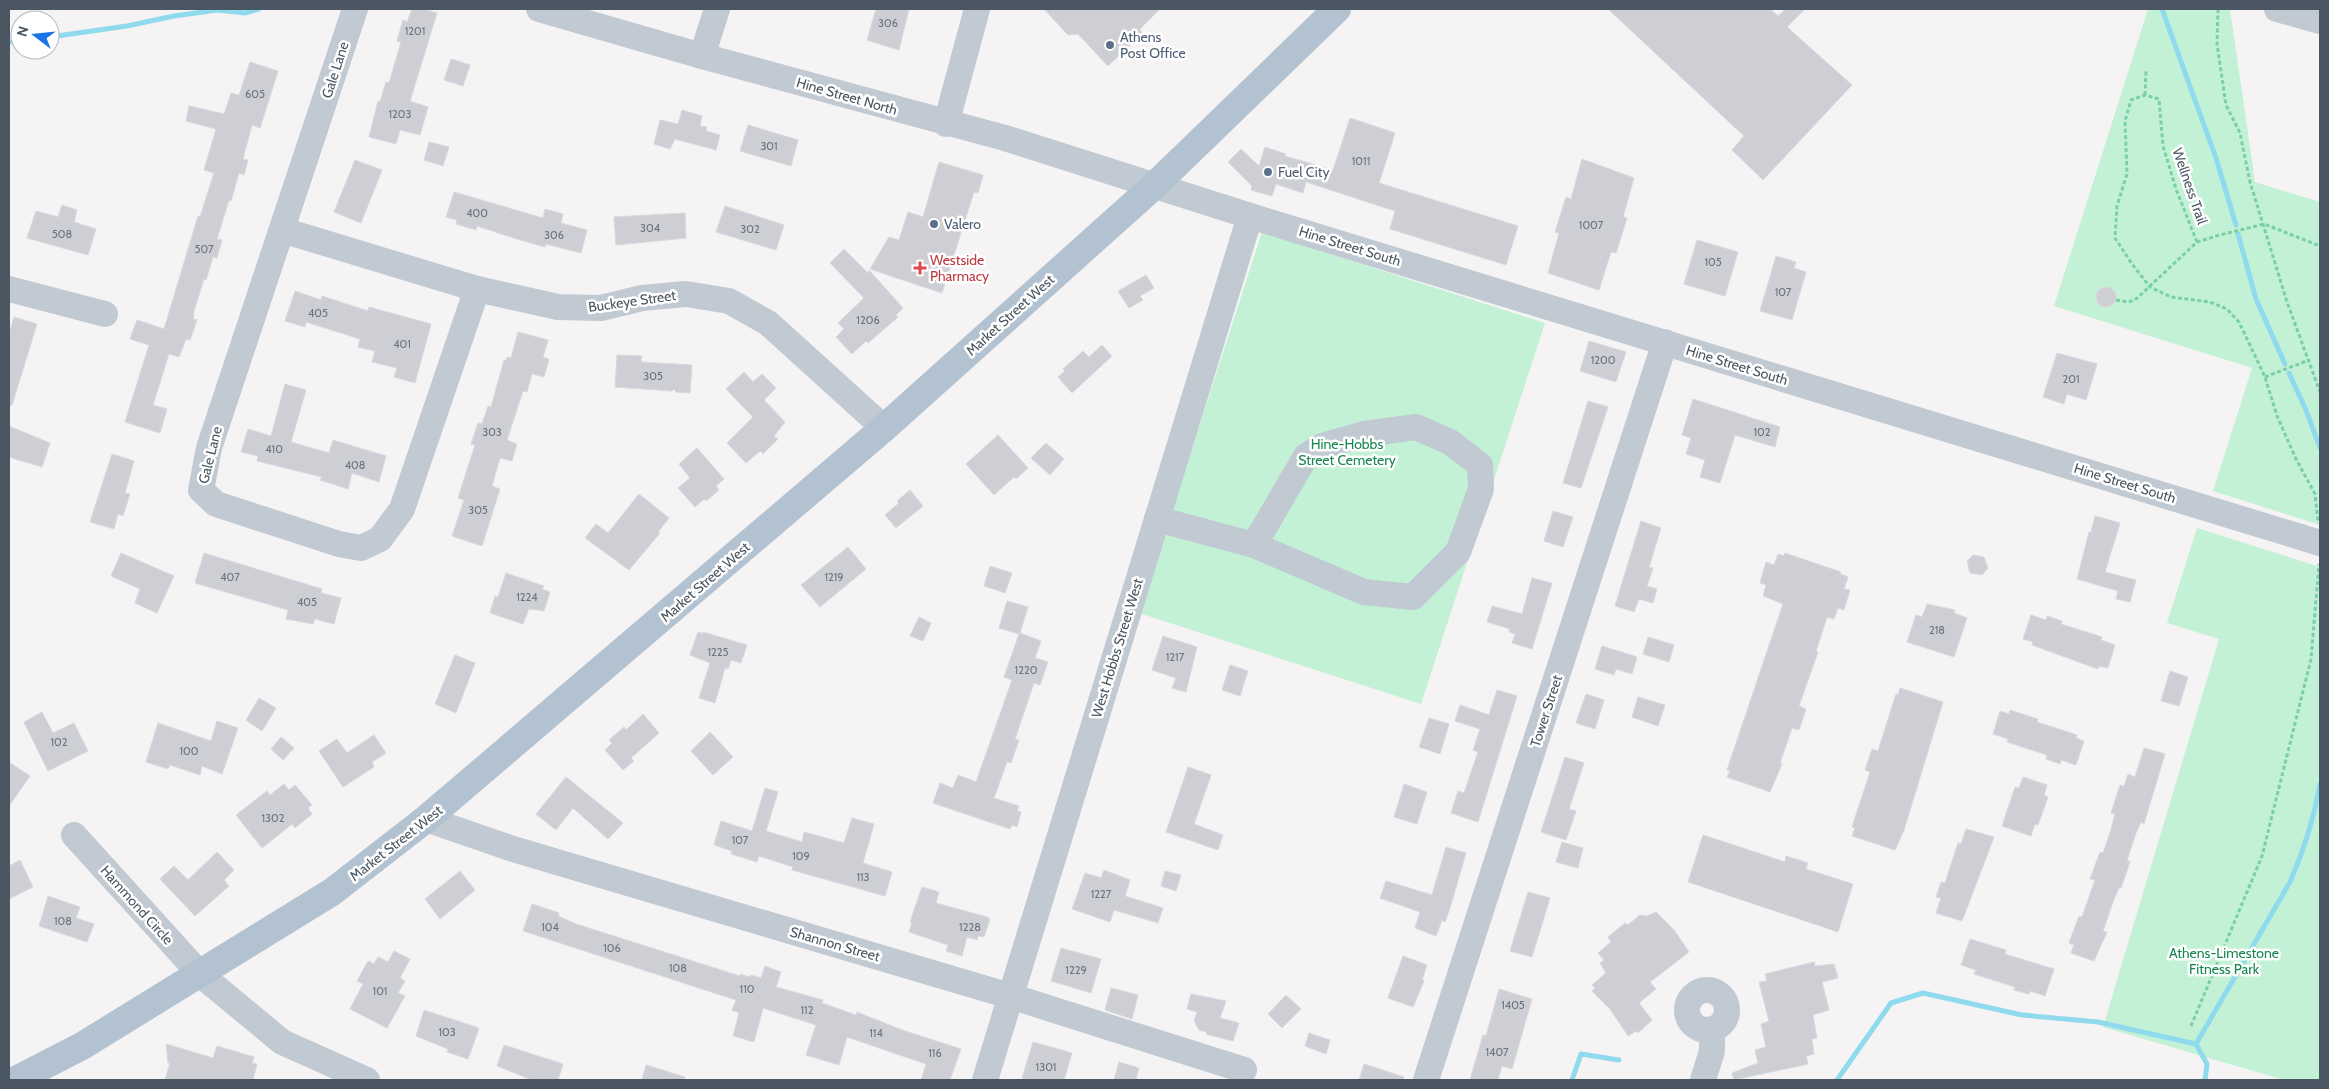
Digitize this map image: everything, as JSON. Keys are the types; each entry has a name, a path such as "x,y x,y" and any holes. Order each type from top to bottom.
{"main road":[{"name":"Market Street West","path":"16,1080 82,1046 332,892 426,820 884,428 1155,185 1338,9"}],"street":[{"name":"Gale Lane","path":"355,9 209,448 201,490 216,504 338,544 361,548 380,539 402,510 477,289"},
{"name":"Hine Street North","path":"539,9 946,124 1005,138 1155,185"},
{"path":"702,56 717,9"},
{"path":"946,124 978,9"},
{"path":"2277,9 2320,22"},
{"name":"Hine Street South","path":"1155,185 1250,216 2319,541"},
{"name":"West Hobbs Street West","path":"985,1080 1250,216"},
{"name":"Buckeye Street","path":"282,230 477,289 558,307 600,308 642,298 686,294 729,301 768,323 884,428"},
{"path":"9,289 105,314"},
{"name":"Tower Street","path":"1426,1080 1665,342"},
{"path":"1157,519 1254,545 1364,592 1413,597 1458,552 1481,489 1480,465 1450,442 1416,427 1364,434 1322,446 1306,456 1254,545"},
{"name":"Shannon Street","path":"426,820 513,849 1010,996 1244,1070"},
{"name":"Hammond Circle","path":"74,835 201,974 282,1042 367,1080"},
{"path":"1703,1080 1712,1051 1712,1029"}],"path":[{"path":"2218,9 2217,44 2226,104 2240,133 2250,182 2287,302 2320,392"},
{"path":"2146,71 2145,95 2131,100 2125,121 2127,174 2117,206 2115,238 2150,287 2170,297 2210,302 2227,309 2239,322 2265,376 2277,416 2314,494 2319,541 2311,659 2262,856 2190,1026"},
{"name":"Wellness Trail","path":"2145,95 2159,99 2164,146 2176,189 2197,242"},
{"path":"2264,224 2320,246"},
{"name":"Wellness Trail","path":"2116,300 2128,302 2135,300 2197,242 2264,224"},
{"path":"2265,376 2308,360"}],"green space":[{"path":"2148,9 2230,9 2255,182 2320,202 2320,525 2213,491 2252,368 2054,306"},
{"name":"Hine-Hobbs Street Cemetery","path":"1262,232 1545,323 1421,704 1139,613"},
{"name":"Athens-Limestone Fitness Park","path":"2197,528 2320,567 2320,1080 2284,1080 2103,1027 2219,639 2167,623"}],"building":[{"path":"412,9 423,9 437,13 410,101 428,107 420,135 400,130 396,144 369,137 378,101 380,102 386,82 389,83 401,42 397,41 403,20 407,22"},
{"path":"876,9 909,9 899,50 867,40"},
{"name":"Athens Post Office","path":"1044,9 1160,9 1140,29 1142,34 1108,66 1078,34 1068,35"},
{"path":"1608,9 1770,9 1778,16 1786,9 1805,9 1787,27 1852,85 1763,180 1732,150 1744,136"},
{"path":"451,59 470,65 463,86 444,80"},
{"path":"250,62 278,71 260,128 252,125 243,159 248,160 244,175 239,173 231,201 229,200 217,239 222,240 217,258 213,257 193,314 193,319 197,320 190,340 186,339 179,357 169,354 153,405 167,409 160,433 125,422 149,345 130,339 137,320 164,329 198,216 200,217 214,173 204,170 216,129 186,121 189,106 224,114 231,93 239,95"},
{"path":"682,110 702,116 700,126 707,127 706,131 720,135 716,150 675,139 670,149 654,144 660,120 678,124"},
{"path":"1350,118 1395,133 1379,183 1518,226 1506,265 1390,229 1395,211 1306,182 1303,193 1276,184 1272,196 1251,190 1252,186 1228,162 1241,149 1259,166 1265,147 1286,154 1285,156 1333,170"},
{"path":"748,125 798,140 791,166 740,151"},
{"path":"429,142 449,147 443,166 424,160"},
{"path":"1582,159 1634,178 1623,217 1627,218 1616,253 1611,252 1599,290 1548,273 1559,233 1555,232 1566,197 1571,199"},
{"path":"355,160 382,170 361,223 334,212"},
{"path":"939,162 983,175 978,193 974,192 942,293 870,269 889,237 899,240 908,212 923,217"},
{"path":"454,192 543,218 545,209 563,214 561,223 587,230 581,253 546,244 545,247 477,226 476,230 456,224 457,220 446,217"},
{"path":"62,205 77,210 74,222 96,229 88,255 27,238 36,211 58,217"},
{"path":"725,206 784,225 776,250 716,232"},
{"path":"685,213 686,238 616,245 614,217"},
{"path":"1697,240 1738,252 1725,296 1684,284"},
{"path":"844,249 868,273 869,270 903,308 896,315 898,317 852,354 836,337 844,329 838,323 864,298 830,263"},
{"path":"1776,256 1796,262 1794,268 1806,272 1792,320 1760,311"},
{"path":"1146,275 1154,288 1140,296 1143,300 1129,308 1118,291"},
{"path":"2106,287 2113,290 2116,297 2113,304 2106,307 2099,304 2096,297 2099,290"},
{"path":"295,291 321,300 322,296 368,311 369,307 431,324 415,383 394,377 397,368 372,362 375,351 358,347 360,339 306,322 305,327 285,321"},
{"path":"14,317 37,324 12,405 9,405 9,334"},
{"path":"518,332 548,340 543,357 549,359 544,377 532,374 527,392 523,391 507,440 517,444 512,461 500,458 492,486 500,489 482,546 452,536 464,500 458,498 475,445 471,444 478,423 482,424 488,406 491,407 504,360 506,361 507,357 511,358"},
{"path":"1589,341 1626,352 1616,382 1580,371"},
{"path":"1102,345 1112,356 1072,393 1058,377 1065,371 1063,369 1083,351 1089,357"},
{"path":"2057,353 2097,364 2086,400 2067,394 2064,404 2043,397"},
{"path":"617,355 642,356 641,362 692,365 690,393 676,392 674,389 672,391 615,387"},
{"path":"744,372 753,382 762,374 776,388 764,400 785,422 774,436 778,439 763,454 760,451 746,463 727,443 753,417 726,389"},
{"path":"285,384 306,390 291,442 329,453 333,440 386,456 379,482 352,473 348,489 320,480 322,477 257,461 258,456 241,452 248,429 271,436"},
{"path":"1693,399 1780,427 1775,447 1735,435 1720,483 1700,477 1705,460 1686,454 1691,438 1682,435"},
{"path":"1588,401 1608,407 1581,488 1563,483"},
{"path":"9,426 50,443 42,467 9,457"},
{"path":"998,435 1028,468 1016,479 1014,477 994,495 966,464"},
{"path":"1046,443 1064,459 1050,475 1031,458"},
{"path":"697,448 724,479 716,486 719,490 695,507 678,488 690,478 679,464"},
{"path":"112,454 134,461 125,493 130,494 123,516 118,514 114,529 90,522"},
{"path":"910,490 923,506 896,528 885,515"},
{"path":"639,494 669,518 658,532 660,533 629,570 585,538 596,524 608,533"},
{"path":"1553,511 1573,517 1563,547 1544,541"},
{"path":"2095,516 2120,523 2105,572 2136,580 2130,602 2116,599 2118,591 2077,579"},
{"path":"1641,521 1661,528 1649,567 1653,568 1647,586 1657,589 1653,603 1639,599 1634,612 1615,606"},
{"path":"848,547 866,569 820,607 801,585"},
{"path":"121,553 174,576 157,613 135,603 140,589 111,576"},
{"path":"204,553 322,589 321,593 341,598 334,624 315,619 313,624 286,619 288,610 195,583"},
{"path":"1785,553 1841,572 1840,574 1848,577 1844,589 1850,590 1844,610 1838,608 1834,619 1827,617 1816,651 1818,652 1799,706 1806,709 1799,730 1792,728 1780,763 1782,764 1770,792 1727,777 1730,771 1727,770 1783,604 1763,596 1766,585 1760,583 1766,562 1774,565 1778,554 1784,556"},
{"path":"1973,555 1984,557 1988,568 1982,575 1970,573 1967,561"},
{"path":"990,566 1012,573 1005,593 984,586"},
{"path":"506,573 544,586 542,589 550,592 544,611 529,609 523,624 490,613 495,596 498,597"},
{"path":"1532,578 1552,583 1532,649 1512,643 1515,634 1509,632 1510,629 1487,622 1492,606 1522,614"},
{"path":"1007,601 1028,607 1020,633 1041,641 1035,658 1048,662 1040,685 1034,683 1015,739 1019,740 1011,763 1007,762 994,798 1019,806 1017,811 1021,812 1017,827 1012,825 1010,829 933,803 940,783 953,788 958,775 976,782 1012,680 1004,677 1019,634 999,628"},
{"path":"1927,604 1955,610 1954,613 1967,618 1954,657 1907,642 1916,615 1922,617"},
{"path":"2031,615 2046,620 2047,616 2062,621 2061,624 2102,637 2101,640 2115,645 2108,668 2099,666 2098,669 2032,645 2033,642 2023,639"},
{"path":"919,617 931,623 923,641 910,636"},
{"path":"698,632 747,645 741,663 731,660 728,669 725,668 715,703 699,698 710,663 690,655"},
{"path":"1163,636 1197,647 1186,692 1172,688 1176,678 1152,670"},
{"path":"1648,637 1674,645 1669,662 1643,654"},
{"path":"1602,646 1637,657 1632,674 1616,669 1614,675 1595,669"},
{"path":"455,655 475,663 456,713 435,704"},
{"path":"1230,665 1248,671 1240,696 1222,690"},
{"path":"2170,671 2188,677 2179,706 2161,701"},
{"path":"1900,688 1943,702 1904,830 1895,850 1852,836 1855,828 1852,827 1870,772 1865,770 1872,749 1878,751 1896,694 1898,695"},
{"path":"1497,690 1517,696 1478,822 1451,813 1458,791 1464,793 1478,752 1473,750 1480,729 1455,721 1460,705 1489,715"},
{"path":"1586,694 1604,700 1595,729 1576,723"},
{"path":"1638,697 1665,705 1658,726 1632,717"},
{"path":"259,698 276,708 262,731 246,720"},
{"path":"2010,710 2038,719 2037,722 2077,735 2076,738 2084,741 2076,765 2061,760 2060,764 2046,759 2047,755 2007,742 2008,739 1993,734 2000,711 2009,714"},
{"path":"42,712 53,733 74,723 88,751 48,771 24,722"},
{"path":"643,714 659,733 631,758 634,761 623,770 605,750 612,743 609,740 624,727 626,730"},
{"path":"1429,718 1449,724 1440,754 1419,747"},
{"path":"217,721 238,728 222,774 202,766 200,775 170,765 168,769 146,762 158,723 211,741"},
{"path":"710,732 733,757 713,775 691,751"},
{"path":"374,735 386,753 372,762 374,767 343,787 319,751 337,739 347,753"},
{"path":"281,737 294,748 283,760 271,749"},
{"path":"2144,748 2165,754 2144,824 2141,822 2136,833 2127,860 2130,862 2103,931 2107,932 2094,961 2071,953 2074,945 2069,943 2079,916 2082,917 2095,880 2090,879 2100,852 2103,853 2112,826 2115,814 2111,813 2120,785 2124,786 2128,774 2135,777"},
{"path":"1565,757 1584,763 1569,809 1576,811 1566,840 1541,832"},
{"path":"9,762 30,776 9,806"},
{"path":"1188,767 1211,775 1194,824 1223,835 1218,850 1166,832"},
{"path":"566,777 623,823 608,839 573,808 556,830 536,814"},
{"path":"2023,777 2047,785 2044,795 2048,797 2038,825 2035,824 2031,836 2002,826 2015,787 2019,788"},
{"path":"284,784 289,790 295,785 312,805 308,808 312,814 295,828 292,824 262,848 236,815 267,791 270,795"},
{"path":"1404,784 1427,792 1417,824 1394,817"},
{"path":"765,788 778,792 766,831 802,842 804,832 844,843 852,818 874,824 863,863 892,872 885,896 792,870 793,867 759,856 757,862 731,854 732,851 714,845 721,821 752,831"},
{"path":"1966,829 1994,837 1962,921 1936,913 1941,898 1936,897 1941,882 1945,883 1958,843 1961,844"},
{"path":"1703,835 1785,862 1786,856 1808,863 1806,869 1853,884 1838,932 1688,882"},
{"path":"1562,842 1583,848 1578,868 1556,862"},
{"path":"1446,847 1466,853 1445,922 1442,920 1436,936 1415,928 1420,912 1380,898 1386,881 1432,895"},
{"path":"217,852 234,870 224,880 229,886 195,916 160,879 174,866 188,880"},
{"path":"20,860 33,887 9,899 9,866"},
{"path":"1104,870 1130,880 1125,896 1163,908 1158,923 1114,910 1110,922 1072,909 1085,873 1101,878"},
{"path":"460,871 475,890 440,919 425,899"},
{"path":"1165,871 1181,875 1176,891 1161,886"},
{"path":"922,887 939,892 936,903 990,919 984,937 978,936 977,940 967,937 962,956 946,951 948,945 909,932 912,923 910,922"},
{"path":"1528,892 1550,898 1532,957 1510,951"},
{"path":"48,896 80,907 76,918 94,924 87,942 39,926"},
{"path":"532,904 559,913 558,916 576,924 740,976 740,974 750,977 751,975 761,978 765,966 781,972 776,987 823,1000 822,1003 856,1015 857,1012 902,1030 961,1049 950,1080 921,1080 926,1064 847,1037 839,1065 806,1055 816,1025 763,1008 754,1042 733,1036 739,1013 732,1010 736,1000 523,931"},
{"path":"1656,912 1674,930 1689,952 1650,982 1656,989 1639,1003 1652,1020 1638,1033 1636,1031 1628,1036 1610,1009 1592,991 1595,988 1592,985 1606,973 1600,963 1604,960 1598,953 1611,942 1608,937 1625,923 1628,925 1640,915 1647,916"},
{"path":"1970,939 2006,950 2005,954 2054,969 2045,996 2030,991 2029,994 2014,990 2015,987 1974,974 1976,970 1961,965"},
{"path":"1061,948 1101,959 1091,993 1051,981"},
{"path":"394,951 410,959 400,978 405,981 398,993 405,996 387,1028 350,1009 363,984 357,981 368,961 374,964 378,957 388,962"},
{"path":"1403,956 1427,965 1422,980 1424,981 1413,1007 1388,998"},
{"path":"1814,962 1815,966 1834,964 1838,978 1822,982 1829,1010 1813,1015 1817,1038 1812,1039 1814,1054 1806,1056 1808,1064 1734,1080 1732,1073 1758,1063 1755,1050 1766,1047 1761,1024 1769,1021 1759,982 1767,981 1765,974"},
{"path":"1111,988 1138,995 1132,1019 1105,1010"},
{"path":"1499,989 1532,999 1512,1069 1502,1066 1498,1080 1470,1080 1483,1035 1486,1036"},
{"path":"1191,994 1226,1001 1220,1018 1239,1023 1233,1041 1206,1034 1207,1032 1199,1030 1194,1021 1197,1012 1187,1009"},
{"path":"1286,995 1301,1009 1282,1028 1268,1014"},
{"path":"424,1010 479,1028 468,1059 447,1052 448,1049 416,1036"},
{"path":"1309,1033 1330,1040 1326,1054 1305,1046"},
{"path":"1033,1042 1072,1053 1064,1080 1029,1080 1022,1078"},
{"path":"166,1044 213,1058 217,1046 254,1057 252,1063 257,1064 253,1080 165,1080 170,1063 168,1063"},
{"path":"504,1045 563,1064 558,1080 532,1080 497,1066"},
{"path":"1119,1062 1139,1068 1136,1080 1114,1080"},
{"path":"1364,1064 1404,1077 1403,1080 1359,1080"},
{"path":"646,1065 685,1077 684,1080 642,1080"}],"waterway":[{"path":"60,36 217,10 245,13 259,9"},
{"path":"2162,9 2216,158 2236,225"},
{"path":"2238,234 2256,299 2285,364"},
{"path":"2289,373 2306,410 2320,448"},
{"path":"2196,1044 2290,882 2308,834 2320,784"},
{"path":"1837,1080 1891,1003 1923,993 2022,1015 2098,1022 2196,1044 2207,1064 2205,1080"},
{"path":"1572,1080 1581,1054 1619,1060"}],"place":[{"name":"Athens Post Office","path":"1110,45"},
{"name":"Fuel City","path":"1268,172"},
{"name":"Valero","path":"934,224"},
{"name":"Westside Pharmacy","path":"920,268"}]}
